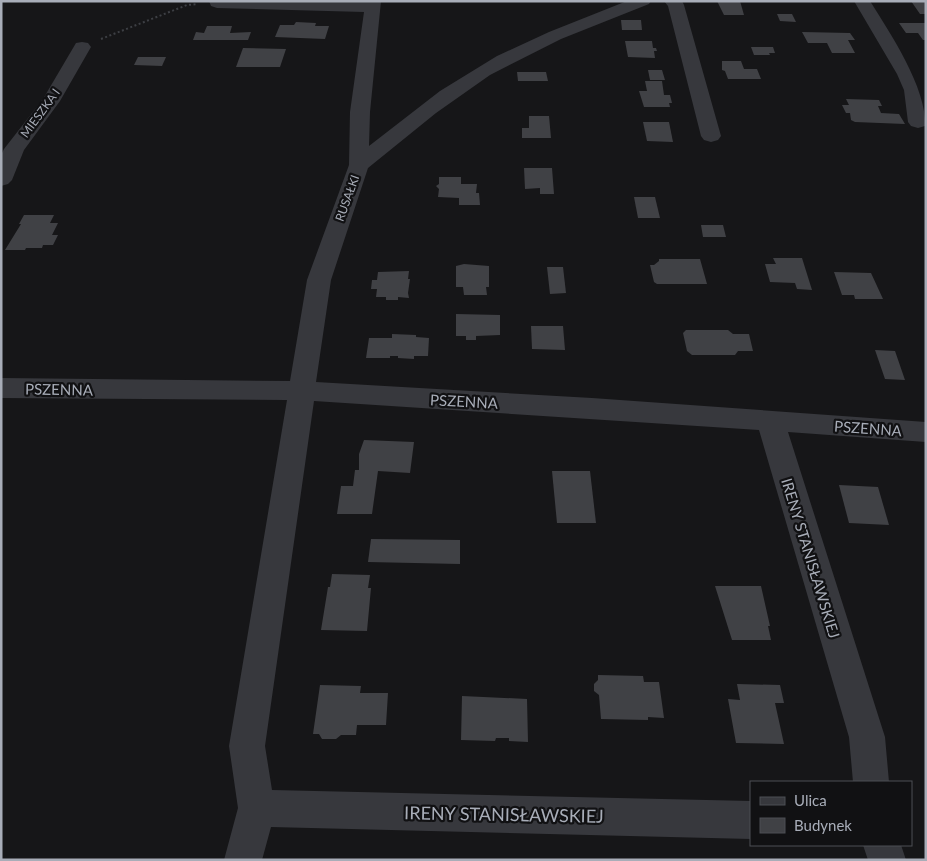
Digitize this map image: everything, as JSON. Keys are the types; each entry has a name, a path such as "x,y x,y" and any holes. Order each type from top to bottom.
{"street":[{"path":"359,165 423,114 502,60 582,24 643,1"},
{"path":"672,1 676,5 711,136"},
{"path":"862,1 906,74 913,90 918,122"},
{"path":"217,2 372,4"},
{"name":"RUSAŁKI","path":"257,808 247,746 319,280 359,165 360,112 370,38 372,4"},
{"name":"MIESZKA I","path":"1,180 14,148 51,101 82,47"},
{"name":"PSZENNA","path":"1,388 302,391 770,420 926,432"},
{"name":"IRENY STANISŁAWSKIEJ","path":"770,420 867,737 872,781"},
{"path":"243,860 257,808"},
{"name":"IRENY STANISŁAWSKIEJ","path":"257,808 750,820"},
{"path":"882,846 887,860"}],"path":[{"path":"82,47 187,4 217,2"}],"building":[{"path":"717,1 740,1 744,15 724,15"},
{"path":"911,1 926,1 926,14 920,14"},
{"path":"777,14 792,14 796,22 780,21"},
{"path":"621,20 641,20 642,30 622,30"},
{"path":"296,22 316,23 315,26 329,26 325,39 275,37 280,25 294,25"},
{"path":"899,23 926,23 926,40 923,40 918,33 906,33"},
{"path":"207,26 232,26 230,33 251,32 248,40 193,40 196,32 204,33"},
{"path":"802,32 850,33 855,40 848,40 855,53 832,53 827,43 808,43"},
{"path":"625,41 652,41 653,48 656,48 657,51 654,51 655,58 628,57"},
{"path":"751,47 773,47 775,53 769,53 770,55 754,55"},
{"path":"243,48 286,49 280,67 236,67"},
{"path":"138,57 166,57 162,66 134,65"},
{"path":"722,61 741,61 744,69 757,69 761,79 728,79 725,71 722,70"},
{"path":"648,70 662,70 665,80 650,80"},
{"path":"517,72 546,72 548,81 518,81"},
{"path":"645,81 662,81 664,95 670,95 672,103 669,103 670,107 644,107 639,91 647,91"},
{"path":"846,99 879,100 882,106 878,106 881,113 899,114 905,124 855,122 851,120 850,113 846,113 842,105 849,105"},
{"path":"529,116 549,116 551,138 522,138 522,128 529,128"},
{"path":"643,122 669,122 673,142 647,141"},
{"path":"524,168 552,168 554,194 540,194 540,188 525,189"},
{"path":"439,177 461,177 461,184 477,184 476,193 479,193 480,205 459,205 459,198 438,197 439,189 436,186 439,184"},
{"path":"634,197 655,197 660,218 638,218"},
{"path":"24,215 54,215 50,223 58,223 52,235 58,235 53,245 43,245 42,248 26,248 25,250 5,250 21,224 19,224"},
{"path":"701,225 723,225 726,237 703,237"},
{"path":"773,258 802,258 812,290 797,289 795,283 770,282 765,264 776,264"},
{"path":"659,259 700,259 707,284 657,284 654,282 650,265 654,265"},
{"path":"464,264 489,266 489,287 486,287 487,295 464,295 463,287 456,287 456,266"},
{"path":"547,267 563,267 566,293 550,294"},
{"path":"409,271 409,298 398,297 398,300 386,300 386,297 376,297 377,289 371,289 372,280 377,280 378,272"},
{"path":"834,272 871,273 883,299 855,299 854,295 842,295"},
{"path":"456,314 500,315 500,335 476,336 476,340 466,340 466,336 456,336"},
{"path":"531,326 563,326 565,350 532,349"},
{"path":"686,330 728,330 733,334 749,334 753,351 738,351 735,355 692,355 687,351 683,333"},
{"path":"392,334 416,335 416,337 429,338 428,356 414,356 414,359 398,358 398,356 366,358 369,338 392,338"},
{"path":"875,350 895,351 905,380 885,379"},
{"path":"364,440 414,442 410,473 378,471 372,514 337,514 341,486 353,486 355,470 359,470 359,454"},
{"path":"552,471 590,471 596,523 557,523"},
{"path":"839,485 878,487 889,525 849,523"},
{"path":"371,539 460,540 460,564 368,562"},
{"path":"332,574 370,575 368,588 371,588 367,631 321,630"},
{"path":"715,586 761,586 770,626 768,626 771,640 732,640"},
{"path":"598,675 643,676 644,682 659,682 664,718 648,717 648,720 601,719 599,695 594,691 594,684 598,680"},
{"path":"737,684 780,685 784,703 775,703 784,744 736,743 728,699 740,700"},
{"path":"320,685 361,686 360,693 388,693 386,725 357,725 356,735 341,735 336,739 322,739 319,734 313,734"},
{"path":"462,696 527,699 528,742 509,741 509,738 496,738 495,741 461,740"}]}
